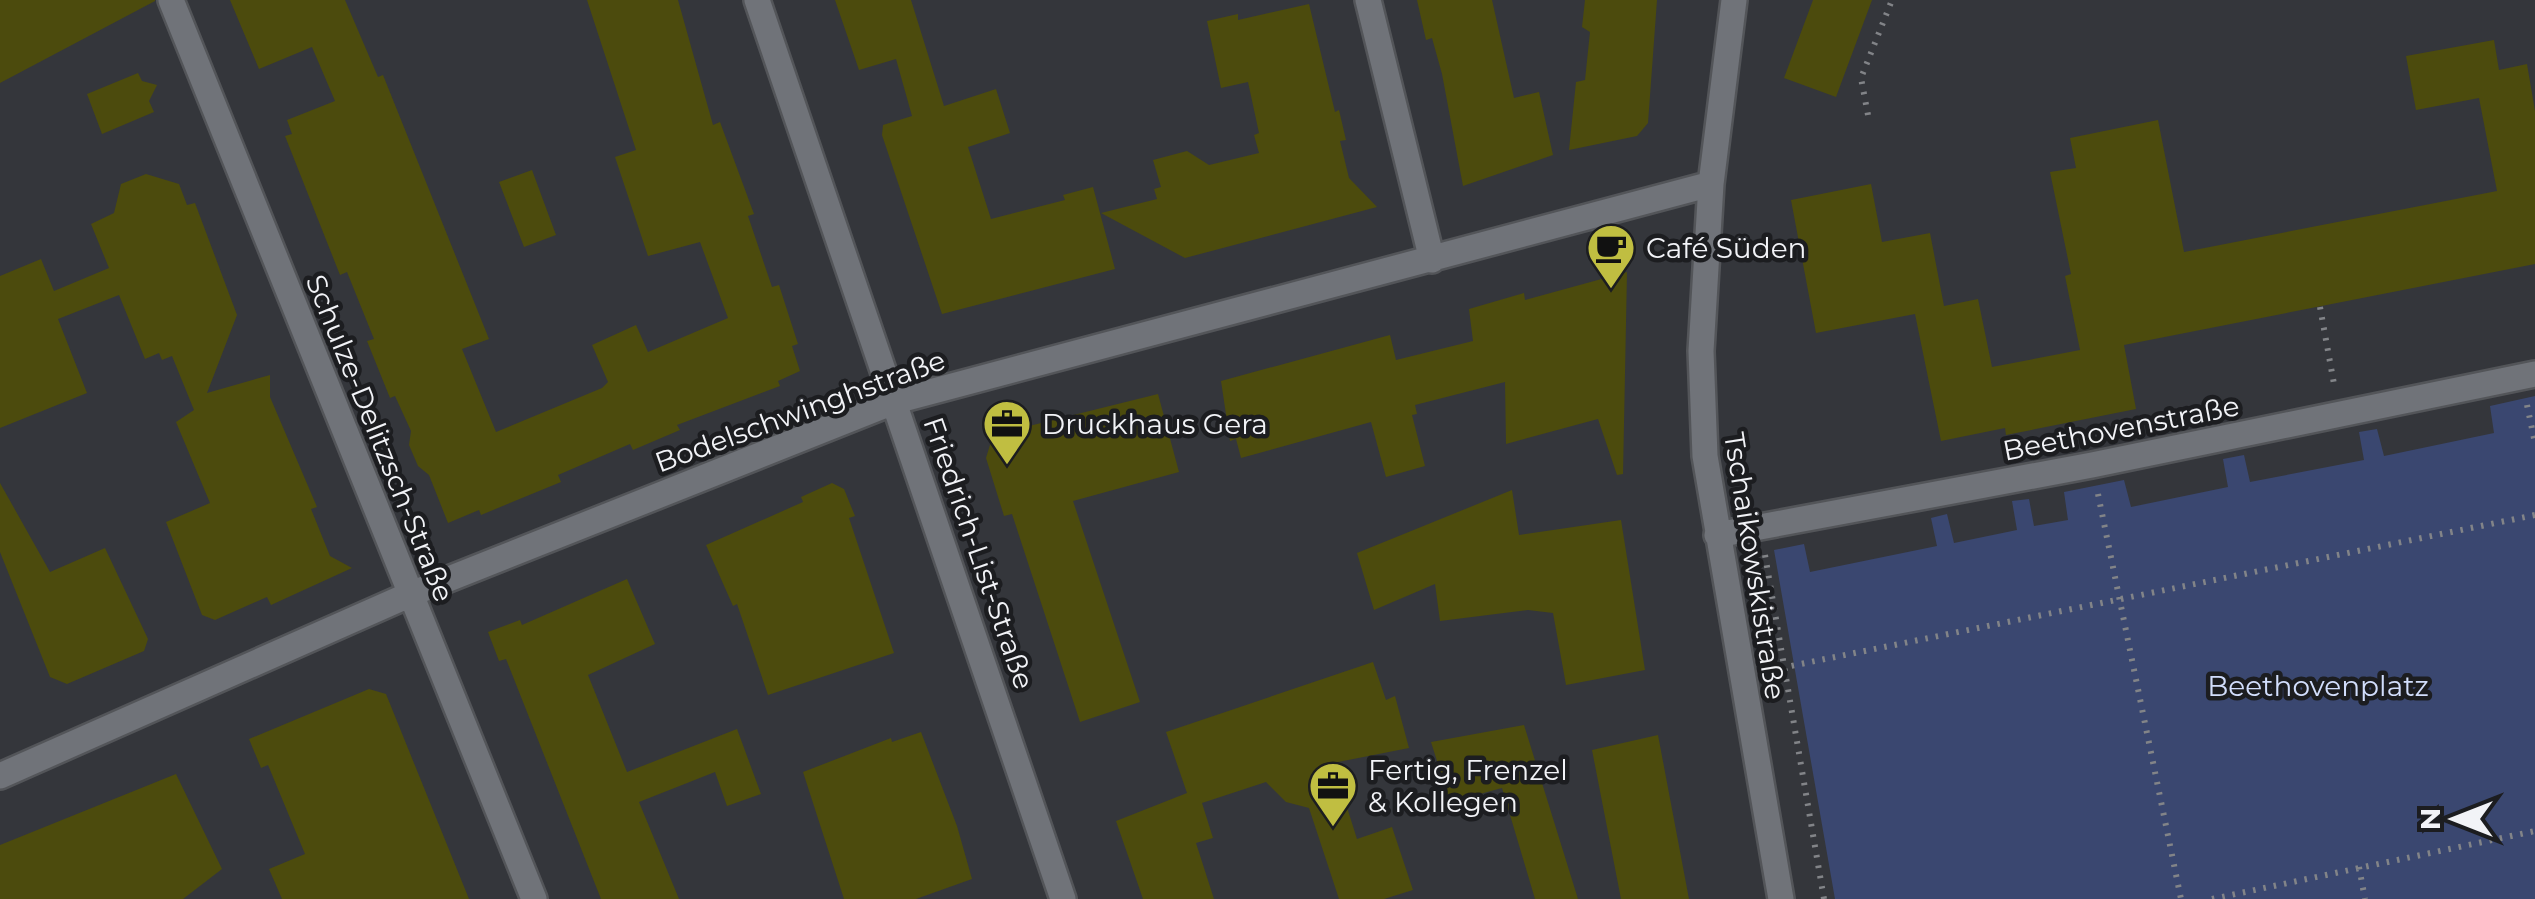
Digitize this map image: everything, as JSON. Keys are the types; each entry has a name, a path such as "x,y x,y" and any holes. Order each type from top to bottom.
{"street":[{"name":"Schulze-Delitzsch-Straße","path":"171,0 534,899"},
{"name":"Friedrich-List-Straße","path":"758,0 1063,899"},
{"path":"1368,0 1432,260"},
{"name":"Tschaikowskistraße","path":"1734,0 1711,184 1702,352 1705,456 1781,899"},
{"name":"Bodelschwinghstraße","path":"0,776 410,594 896,401 1180,322 1432,260 1711,184"},
{"name":"Beethovenstraße","path":"1717,535 2092,465 2535,374"}],"path":[{"path":"1868,115 1861,78 1892,0"},
{"path":"2320,307 2339,415"},
{"path":"2092,465 2181,899"},
{"path":"1740,676 2535,515"},
{"path":"1760,527 1824,899"},
{"path":"2212,899 2535,831"},
{"path":"2359,867 2366,899"}],"green space":[{"name":"Beethovenplatz","path":"2535,396 2535,899 1835,899 1774,550 1804,544 1810,572 1937,546 1931,518 1947,514 1954,543 2017,530 2012,501 2029,499 2034,526 2068,520 2064,492 2124,480 2131,507 2228,487 2223,459 2244,455 2250,482 2364,460 2359,432 2377,429 2384,456 2494,433 2490,406"}],"building":[{"path":"0,0 155,0 155,1 0,83"},
{"path":"230,0 345,0 378,77 383,75 489,339 462,349 496,432 602,388 608,382 592,345 636,325 648,352 728,318 700,242 648,256 615,157 636,150 587,0 678,0 713,125 720,122 754,214 748,216 772,287 779,285 798,344 792,346 800,371 778,381 780,386 677,425 680,430 633,450 630,444 558,475 561,482 481,515 479,510 448,523 429,475 418,466 409,445 411,431 395,396 390,398 367,341 374,339 347,272 340,275 285,136 292,134 287,120 335,101 312,47 259,69"},
{"path":"835,0 911,0 944,106 996,89 1010,133 968,147 991,219 1065,200 1063,195 1093,187 1115,269 942,314 882,135 883,125 912,116 896,59 859,70"},
{"path":"1417,0 1492,0 1514,98 1539,92 1553,155 1463,186 1442,74 1432,38 1426,40"},
{"path":"1585,0 1657,0 1648,123 1637,136 1569,150 1576,82 1585,80 1590,32 1582,27"},
{"path":"1813,0 1872,0 1836,97 1784,78"},
{"path":"1309,4 1335,112 1339,110 1346,140 1340,141 1349,178 1377,207 1185,258 1101,213 1157,199 1154,189 1161,187 1153,160 1187,151 1209,165 1259,153 1254,135 1259,133 1248,82 1221,88 1207,21 1238,14 1238,20"},
{"path":"2494,40 2499,70 2527,64 2535,111 2535,264 2124,345 2136,409 2006,435 2005,428 1941,441 1915,314 1816,333 1791,200 1871,184 1882,242 1930,233 1944,306 1978,299 1992,367 2080,350 2065,276 2071,274 2050,172 2076,168 2070,138 2158,120 2184,252 2497,191 2479,98 2416,110 2406,56"},
{"path":"138,73 142,81 157,85 149,101 154,112 102,134 87,94"},
{"path":"532,170 556,235 524,247 499,182"},
{"path":"146,174 179,184 187,205 195,203 237,315 207,393 270,375 270,397 317,507 311,509 330,556 352,568 271,605 267,597 215,620 202,615 166,522 210,503 176,422 194,410 172,356 162,360 159,353 145,359 119,295 58,319 87,393 0,428 0,276 41,259 54,291 109,268 91,224 114,213 121,184"},
{"path":"1627,272 1623,474 1617,475 1598,419 1506,444 1505,382 1415,405 1417,414 1412,415 1425,466 1386,477 1371,422 1241,458 1236,439 1230,441 1221,381 1390,335 1396,360 1473,341 1469,309 1524,293 1525,300"},
{"path":"1158,394 1179,472 1073,501 1140,702 1080,722 1012,514 1004,516 986,458 993,435"},
{"path":"0,483 50,572 105,548 148,639 144,651 67,684 50,677 0,552"},
{"path":"832,483 844,489 855,516 849,518 894,653 768,695 737,604 733,606 706,545 803,502 801,497"},
{"path":"1512,490 1519,535 1621,520 1645,670 1566,685 1553,613 1528,610 1440,621 1435,584 1374,610 1357,553"},
{"path":"627,579 655,644 588,675 627,772 737,729 761,794 727,806 715,772 639,802 679,899 601,899 506,659 499,661 488,632 520,620 522,625"},
{"path":"1373,662 1386,700 1395,696 1409,748 1333,763 1357,839 1392,827 1413,890 1384,899 1339,899 1309,808 1286,802 1266,782 1202,803 1213,838 1196,843 1214,899 1143,899 1116,821 1187,793 1166,732"},
{"path":"369,689 386,694 469,899 282,899 269,869 305,854 268,765 261,768 249,739"},
{"path":"1524,725 1578,899 1535,899 1502,788 1450,802 1431,742"},
{"path":"921,732 957,826 972,879 916,899 844,899 803,772 891,738 892,742"},
{"path":"1658,735 1689,899 1621,899 1592,750"},
{"path":"176,774 222,869 183,899 0,899 0,845"}],"place":[{"name":"Café Süden","path":"1611,290"},
{"name":"Druckhaus Gera","path":"1007,466"},
{"name":"Fertig, Frenzel & Kollegen","path":"1333,828"}]}
